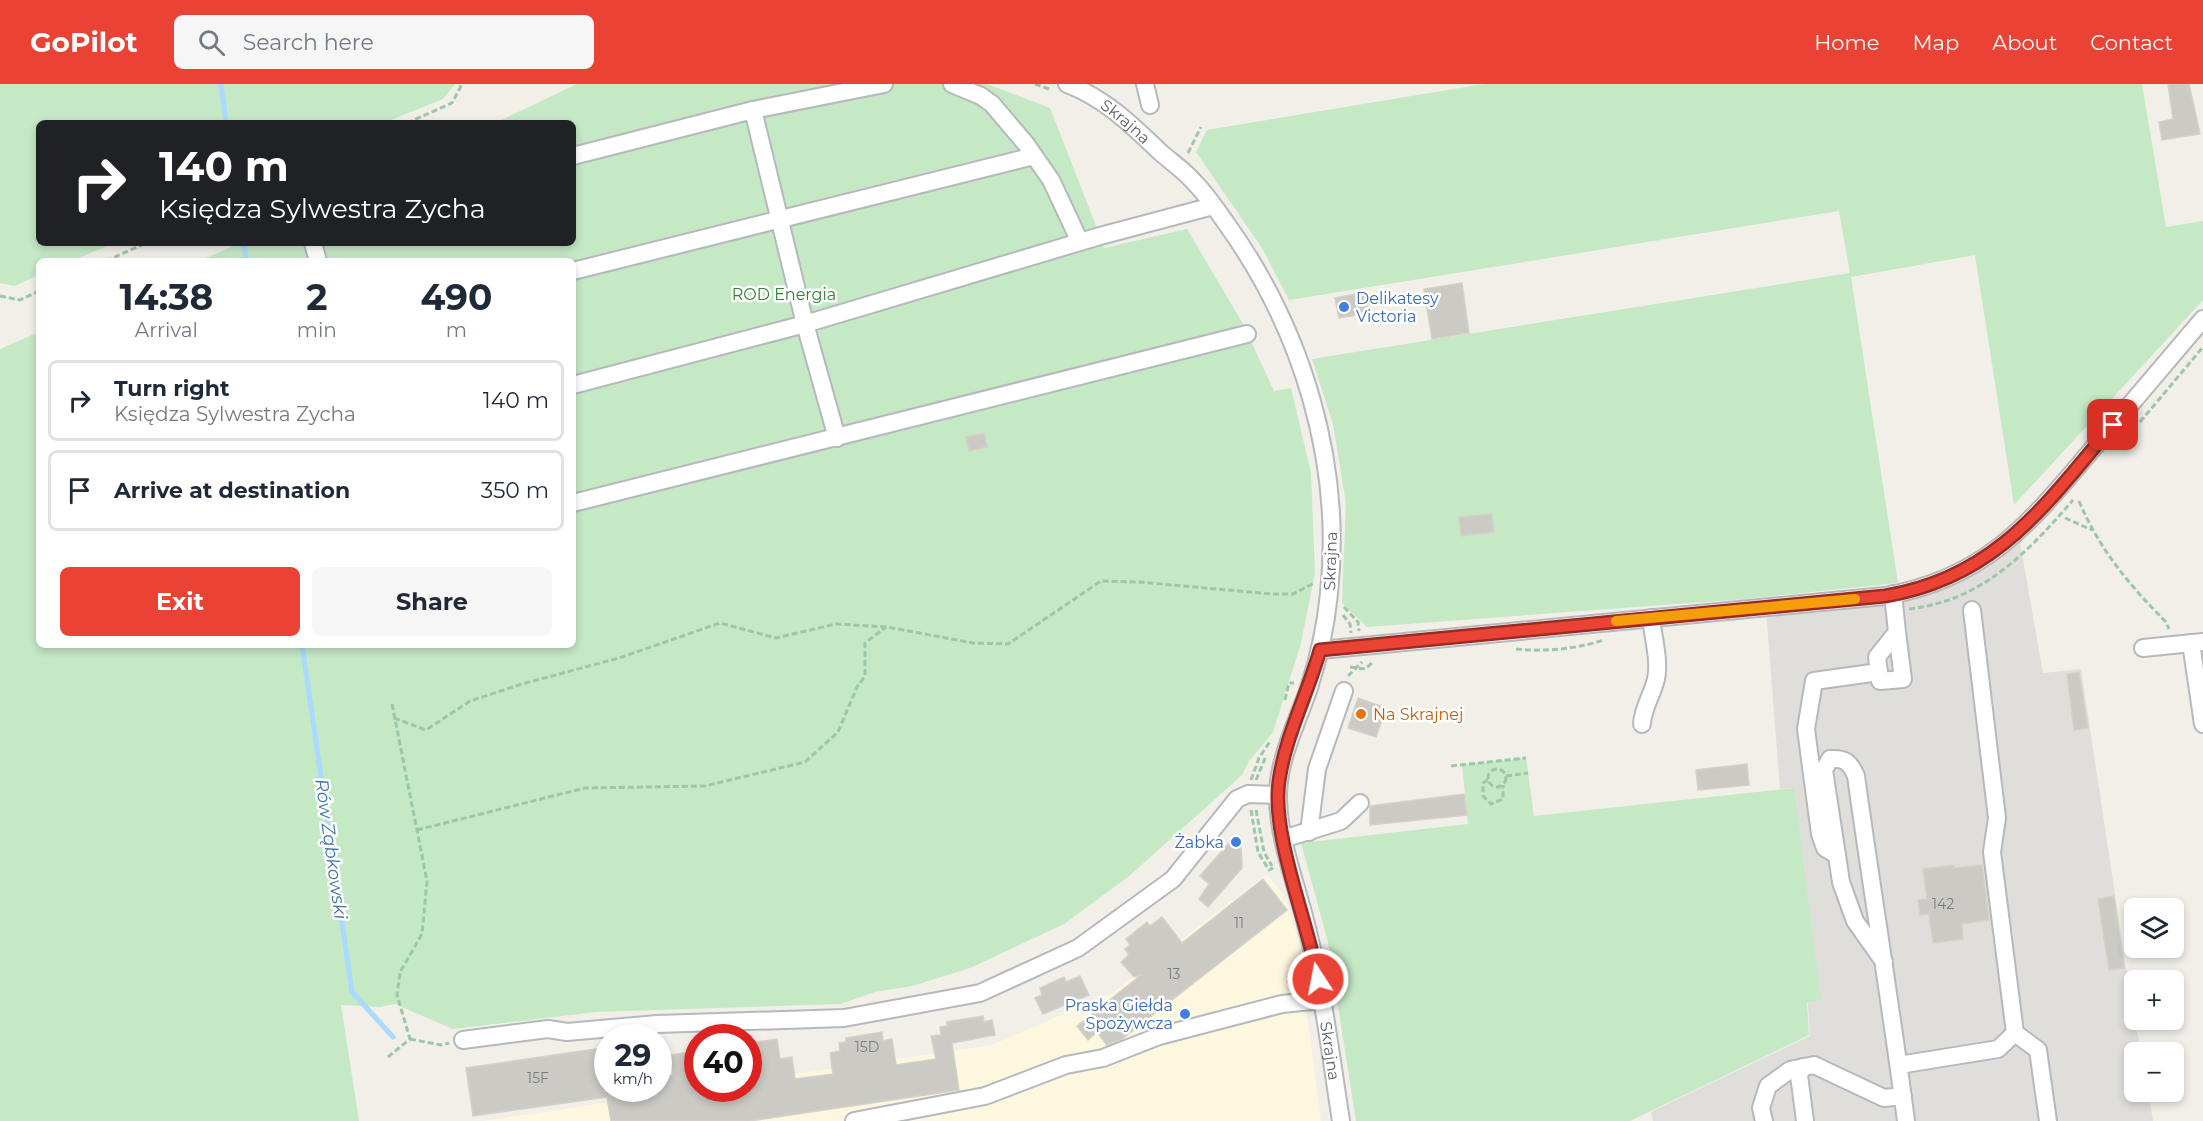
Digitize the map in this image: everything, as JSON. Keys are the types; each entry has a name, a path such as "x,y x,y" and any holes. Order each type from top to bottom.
{"street":[{"path":"576,155 753,110 884,84"},
{"path":"952,84 981,96 992,104 1052,180 1080,242"},
{"name":"Skrajna","path":"1067,84 1102,101 1132,124 1194,182 1213,206 1252,262 1279,310 1299,362 1316,417 1326,460 1331,522 1329,590 1320,650 1281,770 1278,795 1284,839 1307,928 1321,1000 1341,1121"},
{"path":"753,110 805,324 837,438"},
{"path":"576,270 1034,156"},
{"path":"576,384 805,324 1080,242 1213,206"},
{"path":"1320,650 1651,618 1894,602 1967,568 1996,551 2023,529 2203,319"},
{"path":"576,502 1247,334"},
{"path":"1894,602 1903,679 1880,681 1877,657 1897,632"},
{"path":"1972,610 1997,818 1992,852 2015,1033 2038,1050 2048,1121"},
{"path":"1642,724 1643,710 1652,693 1657,676 1651,618"},
{"path":"2143,648 2190,643 2203,724"},
{"path":"1837,855 1825,848 1820,834 1806,729 1814,681 1879,672"},
{"path":"1309,832 1317,769 1342,686"},
{"path":"1884,962 1855,921 1841,882 1824,770 1830,759 1842,758 1851,764 1856,776 1884,962 1899,1065 1906,1121"},
{"path":"463,1040 549,1029 567,1032 657,1024 844,1018 980,993 1086,943 1173,879 1228,807 1241,796 1278,795"},
{"path":"1284,839 1341,821 1360,803"},
{"path":"854,1121 985,1096 1066,1065 1103,1058 1159,1036 1282,1004 1321,1000"},
{"path":"1899,1065 1998,1049 2015,1033"},
{"path":"1764,1121 1761,1108 1768,1086 1790,1070 1808,1066 1884,1098 1903,1095"},
{"path":"1805,1121 1799,1075 1808,1066"}],"path":[{"path":"414,120 452,104 462,84"},
{"path":"113,258 140,246"},
{"path":"0,296 20,300 36,292"},
{"path":"2136,426 2203,347"},
{"path":"1894,602 1944,602 1975,589 2003,572 2038,541 2078,494"},
{"path":"2079,501 2094,531 2127,582 2190,643"},
{"path":"2065,518 2094,531"},
{"path":"394,718 426,730 470,702 522,684 619,658 720,623 776,638 836,624 887,627 973,643 1008,644 1101,581 1293,594 1317,581 1315,589"},
{"path":"417,830 585,788 705,786 805,762 838,732 857,687 865,676 865,644 887,627"},
{"path":"1512,648 1539,651 1569,648 1609,639"},
{"path":"1342,686 1362,663"},
{"path":"1350,668 1365,669 1370,663 1380,663"},
{"path":"1289,705 1296,677"},
{"path":"392,704 427,881 422,934 400,972 398,995 410,1039"},
{"path":"1277,740 1254,783 1253,794 1264,852 1278,876"},
{"path":"1451,766 1526,758"},
{"path":"1495,769 1501,770 1506,776 1503,785 1503,799 1491,804 1484,796 1483,783 1488,780 1489,775 1495,769"},
{"path":"1506,776 1528,773"},
{"path":"1488,780 1494,787 1503,785"},
{"path":"410,1039 441,1045 463,1040"},
{"path":"388,1057 410,1039"}],"shaded area":[{"path":"2019,537 2043,673 2081,669 2126,970 2124,970 2124,1030 2136,1030 2139,1042 2124,1042 2124,1102 2150,1102 2153,1121 1653,1121 1651,1112 1810,1036 1793,788 1780,789 1766,610 1895,597"},
{"name":"Praska Giełda Spożywcza","path":"1267,874 1285,897 1296,932 1321,1121 482,1121 610,1102 672,1102 672,1093 684,1091 684,1102 762,1102 762,1079 992,1045 1112,993"}],"green space":[{"path":"0,84 455,84 443,99 390,120 36,120 36,246 107,246 79,258 36,258 36,276 14,286 0,283"},
{"name":"ROD Energia","path":"577,84 987,84 1050,108 1104,248 1187,229 1243,324 1274,391 1291,388 1311,473 1315,573 1301,643 1273,732 1249,761 1242,775 1128,877 1064,924 970,968 912,986 875,992 840,1004 596,1012 453,1029 395,1004 380,1007 341,1005 359,1121 0,1121 0,349 36,333 36,648 576,648 576,258 206,258 233,246 576,246 576,120 501,120"},
{"path":"1484,84 2142,84 2166,227 2203,221 2203,300 2014,505 1975,255 1851,277 1898,583 1745,599 1367,627 1342,603 1346,504 1333,424 1312,359 1850,273 1839,211 1289,300 1262,248 1196,152 1207,130"},
{"path":"1526,758 1534,816 1794,788 1821,1000 1807,1002 1809,1035 1630,1121 1356,1121 1328,942 1301,843 1468,824 1462,765"}],"building":[{"path":"2168,84 2189,84 2200,134 2162,140 2159,122 2173,119"},
{"path":"1462,283 1469,333 1432,339 1424,289"},
{"path":"1366,292 1369,313 1339,318 1335,298"},
{"path":"984,433 987,447 969,451 966,437"},
{"path":"1492,514 1494,532 1461,536 1459,517"},
{"path":"2079,672 2088,728 2074,730 2067,674"},
{"path":"1358,698 1386,708 1376,737 1348,728"},
{"path":"1747,764 1749,785 1698,790 1696,770"},
{"path":"1464,794 1467,815 1370,825 1370,806"},
{"path":"1234,837 1241,844 1242,868 1208,907 1199,899 1209,884 1200,876"},
{"path":"1954,865 1954,868 1982,865 1989,920 1962,924 1963,939 1933,943 1929,914 1920,915 1918,900 1927,899 1923,869"},
{"path":"1263,879 1287,910 1122,1039 1107,1045 1097,1032 1088,1040 1077,1026 1141,975 1134,977 1121,962 1129,955 1125,949 1130,945 1126,939 1147,922 1150,926 1162,917 1182,943"},
{"path":"2114,896 2124,968 2109,970 2098,899"},
{"path":"1080,976 1089,995 1043,1014 1035,998 1042,995 1040,988 1064,977 1066,982"},
{"path":"983,1016 984,1022 992,1020 995,1035 952,1043 959,1090 750,1121 611,1121 608,1102 672,1102 672,1055 684,1053 684,1102 762,1102 762,1041 777,1039 780,1059 792,1057 795,1079 833,1074 830,1053 840,1051 839,1043 846,1042 846,1038 882,1032 883,1041 892,1039 896,1065 936,1059 931,1036 941,1035 940,1027 947,1026 947,1022"},
{"path":"594,1049 594,1099 473,1116 466,1068"}],"waterway":[{"name":"Rów Ząbkowski","path":"221,84 226,120"},
{"name":"Rów Ząbkowski","path":"244,246 246,258"},
{"name":"Rów Ząbkowski","path":"302,648 352,992 393,1037"}],"slow traffic":[{"path":"1616,621 1855,599"}],"place":[{"name":"Delikatesy Victoria","path":"1344,307"},
{"name":"Na Skrajnej","path":"1361,714"},
{"name":"Żabka","path":"1236,842"},
{"name":"Praska Giełda Spożywcza","path":"1185,1014"}],"route":[{"path":"1318,979 1278,813 1278,782 1320,650 1885,596 1920,588 1967,568 2008,542 2036,515 2113,425"}]}
